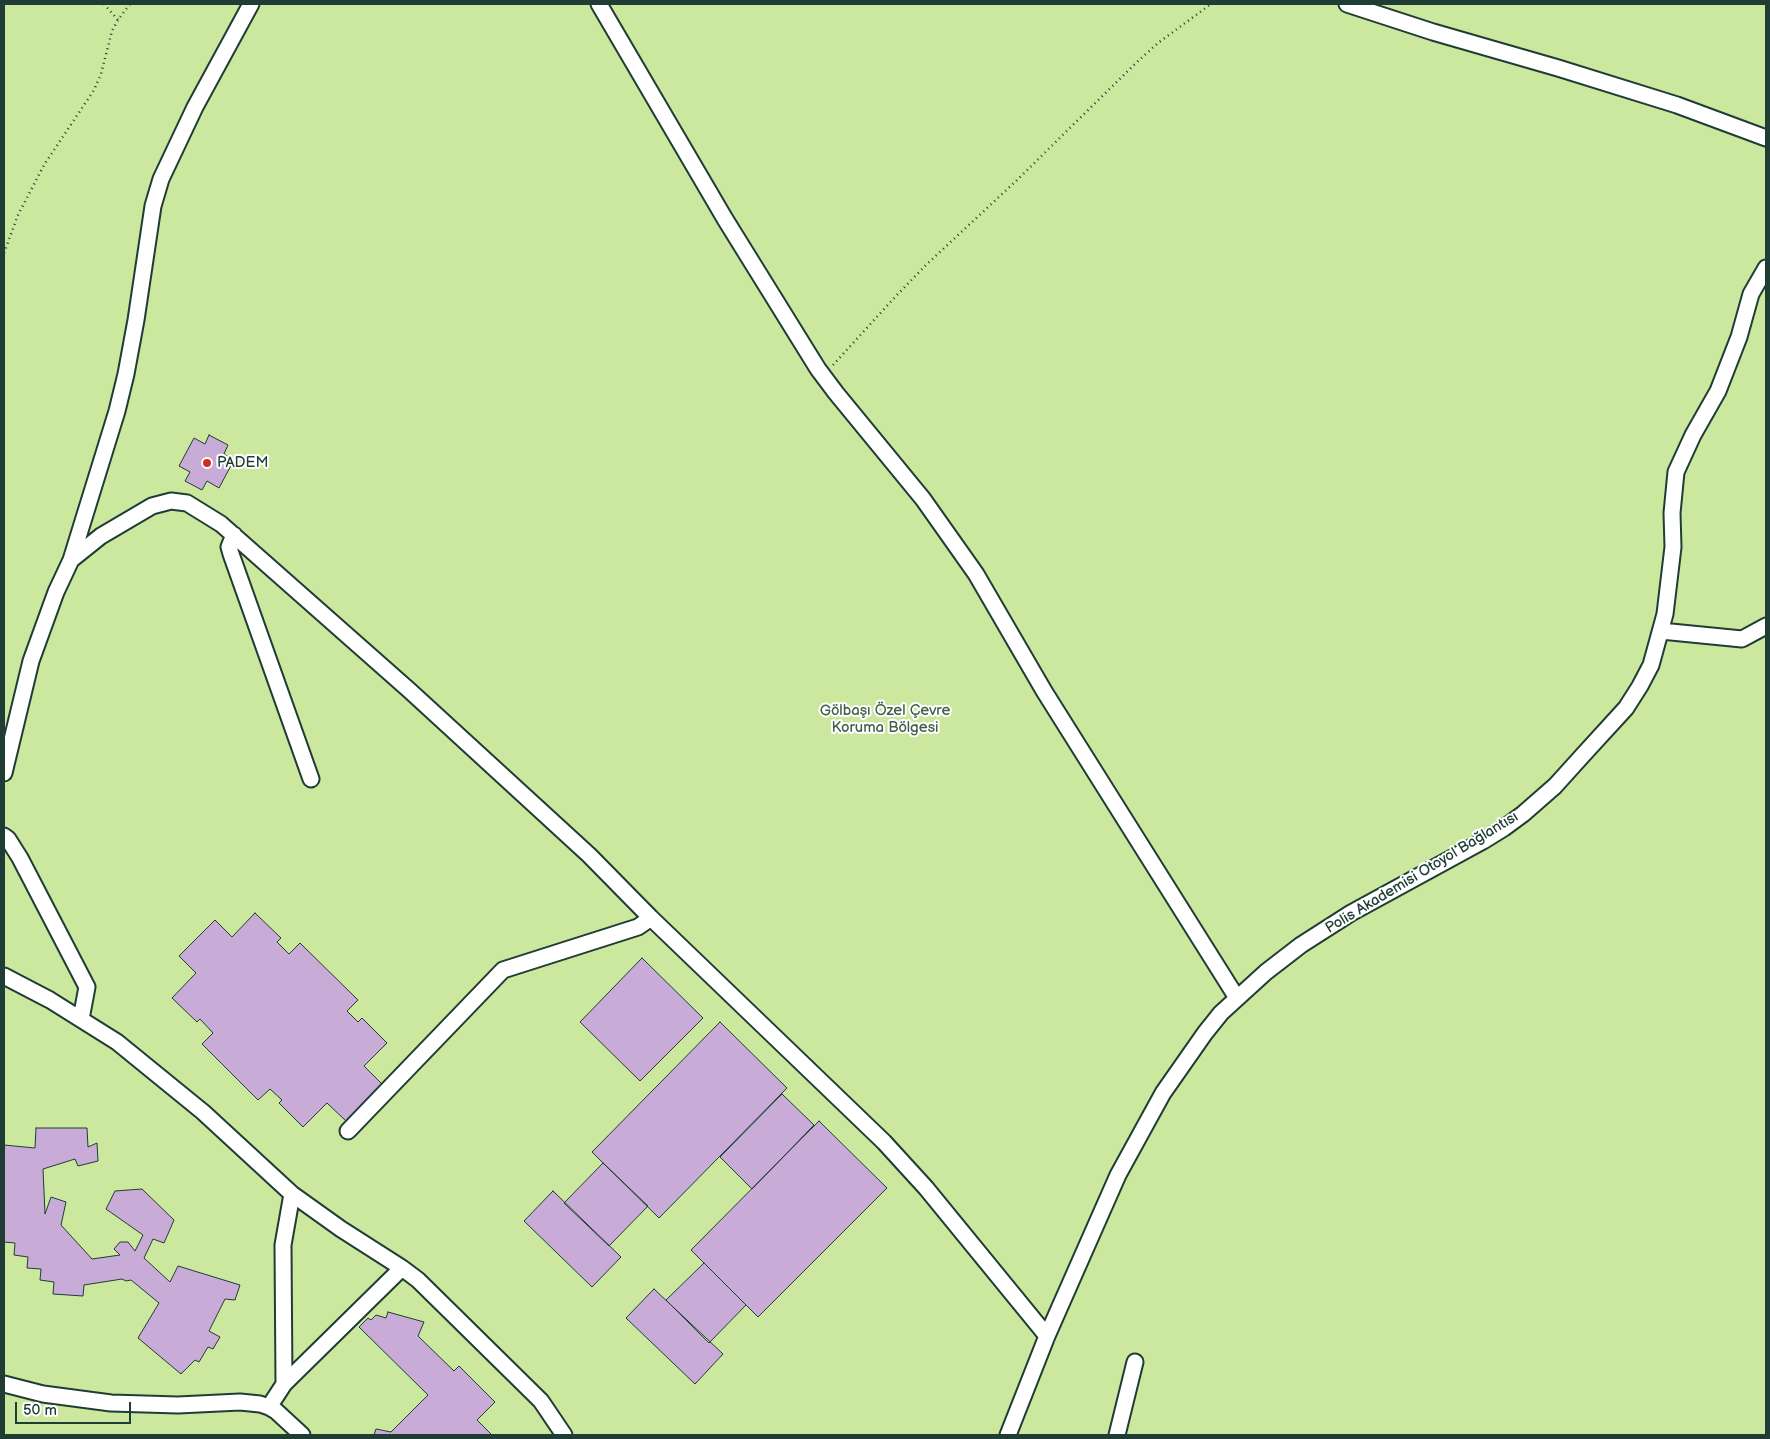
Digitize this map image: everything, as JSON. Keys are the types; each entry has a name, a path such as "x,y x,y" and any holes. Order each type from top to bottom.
{"street":[{"path":"4,773 31,661 56,592 71,560 117,411 136,320 152,206 161,179 195,107 251,4"},
{"path":"599,4 725,219 823,375 923,499 976,574 1044,691 1237,998"},
{"path":"1347,4 1417,27 1677,105 1766,138"},
{"name":"Polis Akademisi Otoyol Bağlantısı","path":"1008,1435 1047,1336 1118,1175 1163,1094 1205,1033 1237,998 1266,972 1301,945 1351,913 1510,823 1554,786 1626,708 1651,665 1665,614 1673,547 1672,513 1676,472 1693,434 1718,391 1739,337 1751,294 1766,268"},
{"path":"71,560 101,536 122,523 152,506 171,501 187,503 221,524 402,683 540,808 650,918 884,1142 926,1188 1047,1336"},
{"path":"234,535 229,547 231,554 310,779"},
{"path":"1661,631 1742,639 1766,626"},
{"path":"4,836 20,858 87,987 81,1019"},
{"path":"348,1131 503,970 638,927 650,918"},
{"path":"4,976 50,1000 117,1042 210,1118 292,1194 340,1229 418,1280 541,1400 564,1435"},
{"path":"284,1384 283,1245 292,1194"},
{"path":"269,1407 284,1384 402,1268"},
{"path":"1117,1435 1135,1362"},
{"path":"4,1384 43,1394 112,1403 170,1405 240,1402 269,1407 288,1421 302,1435"}],"path":[{"path":"104,4 118,20"},
{"path":"4,253 18,215 44,165 94,90 101,74 110,38 118,20 130,4"},
{"path":"823,375 896,296 1016,181 1080,116 1158,43 1211,4"},
{"path":"4,239 8,241"}],"green space":[{"name":"Gölbaşı Özel Çevre Koruma Bölgesi","path":"4,4 1766,4 1766,1435 4,1435"}],"building":[{"name":"PADEM","path":"209,435 228,445 224,454 234,460 219,488 207,481 202,490 185,481 190,472 179,466 194,438 205,444"},
{"path":"255,913 281,938 277,942 289,954 300,943 358,1000 347,1011 358,1022 362,1018 387,1043 364,1066 382,1084 346,1121 327,1103 303,1127 279,1103 282,1100 270,1089 258,1100 202,1044 213,1033 200,1019 197,1022 172,998 196,973 179,956 215,920 232,937"},
{"path":"642,958 703,1018 640,1081 580,1022"},
{"path":"720,1022 787,1088 659,1218 592,1152"},
{"path":"782,1094 814,1125 752,1189 720,1157"},
{"path":"819,1121 887,1188 758,1317 691,1250"},
{"path":"36,1128 87,1128 88,1147 97,1143 98,1161 78,1166 75,1159 43,1169 45,1214 51,1197 66,1202 61,1225 92,1259 120,1255 114,1249 120,1242 128,1242 135,1251 143,1235 106,1209 115,1191 142,1189 174,1220 164,1243 153,1239 144,1258 170,1282 178,1266 240,1285 235,1300 225,1299 209,1331 220,1337 213,1349 208,1347 199,1362 195,1360 181,1374 138,1338 159,1303 131,1280 126,1281 122,1279 84,1285 83,1296 53,1294 54,1282 40,1280 41,1269 27,1268 28,1257 14,1255 15,1243 4,1242 4,1145 35,1148"},
{"path":"603,1163 648,1206 609,1246 564,1203"},
{"path":"553,1191 621,1257 592,1287 524,1221"},
{"path":"704,1263 746,1305 709,1343 666,1300"},
{"path":"654,1289 723,1354 695,1384 626,1318"},
{"path":"388,1312 424,1322 418,1336 454,1371 459,1366 495,1402 477,1420 492,1435 374,1435 376,1429 391,1432 428,1395 359,1327 368,1318 371,1320 376,1315 386,1318"}],"place":[{"name":"PADEM","path":"207,463"}]}
